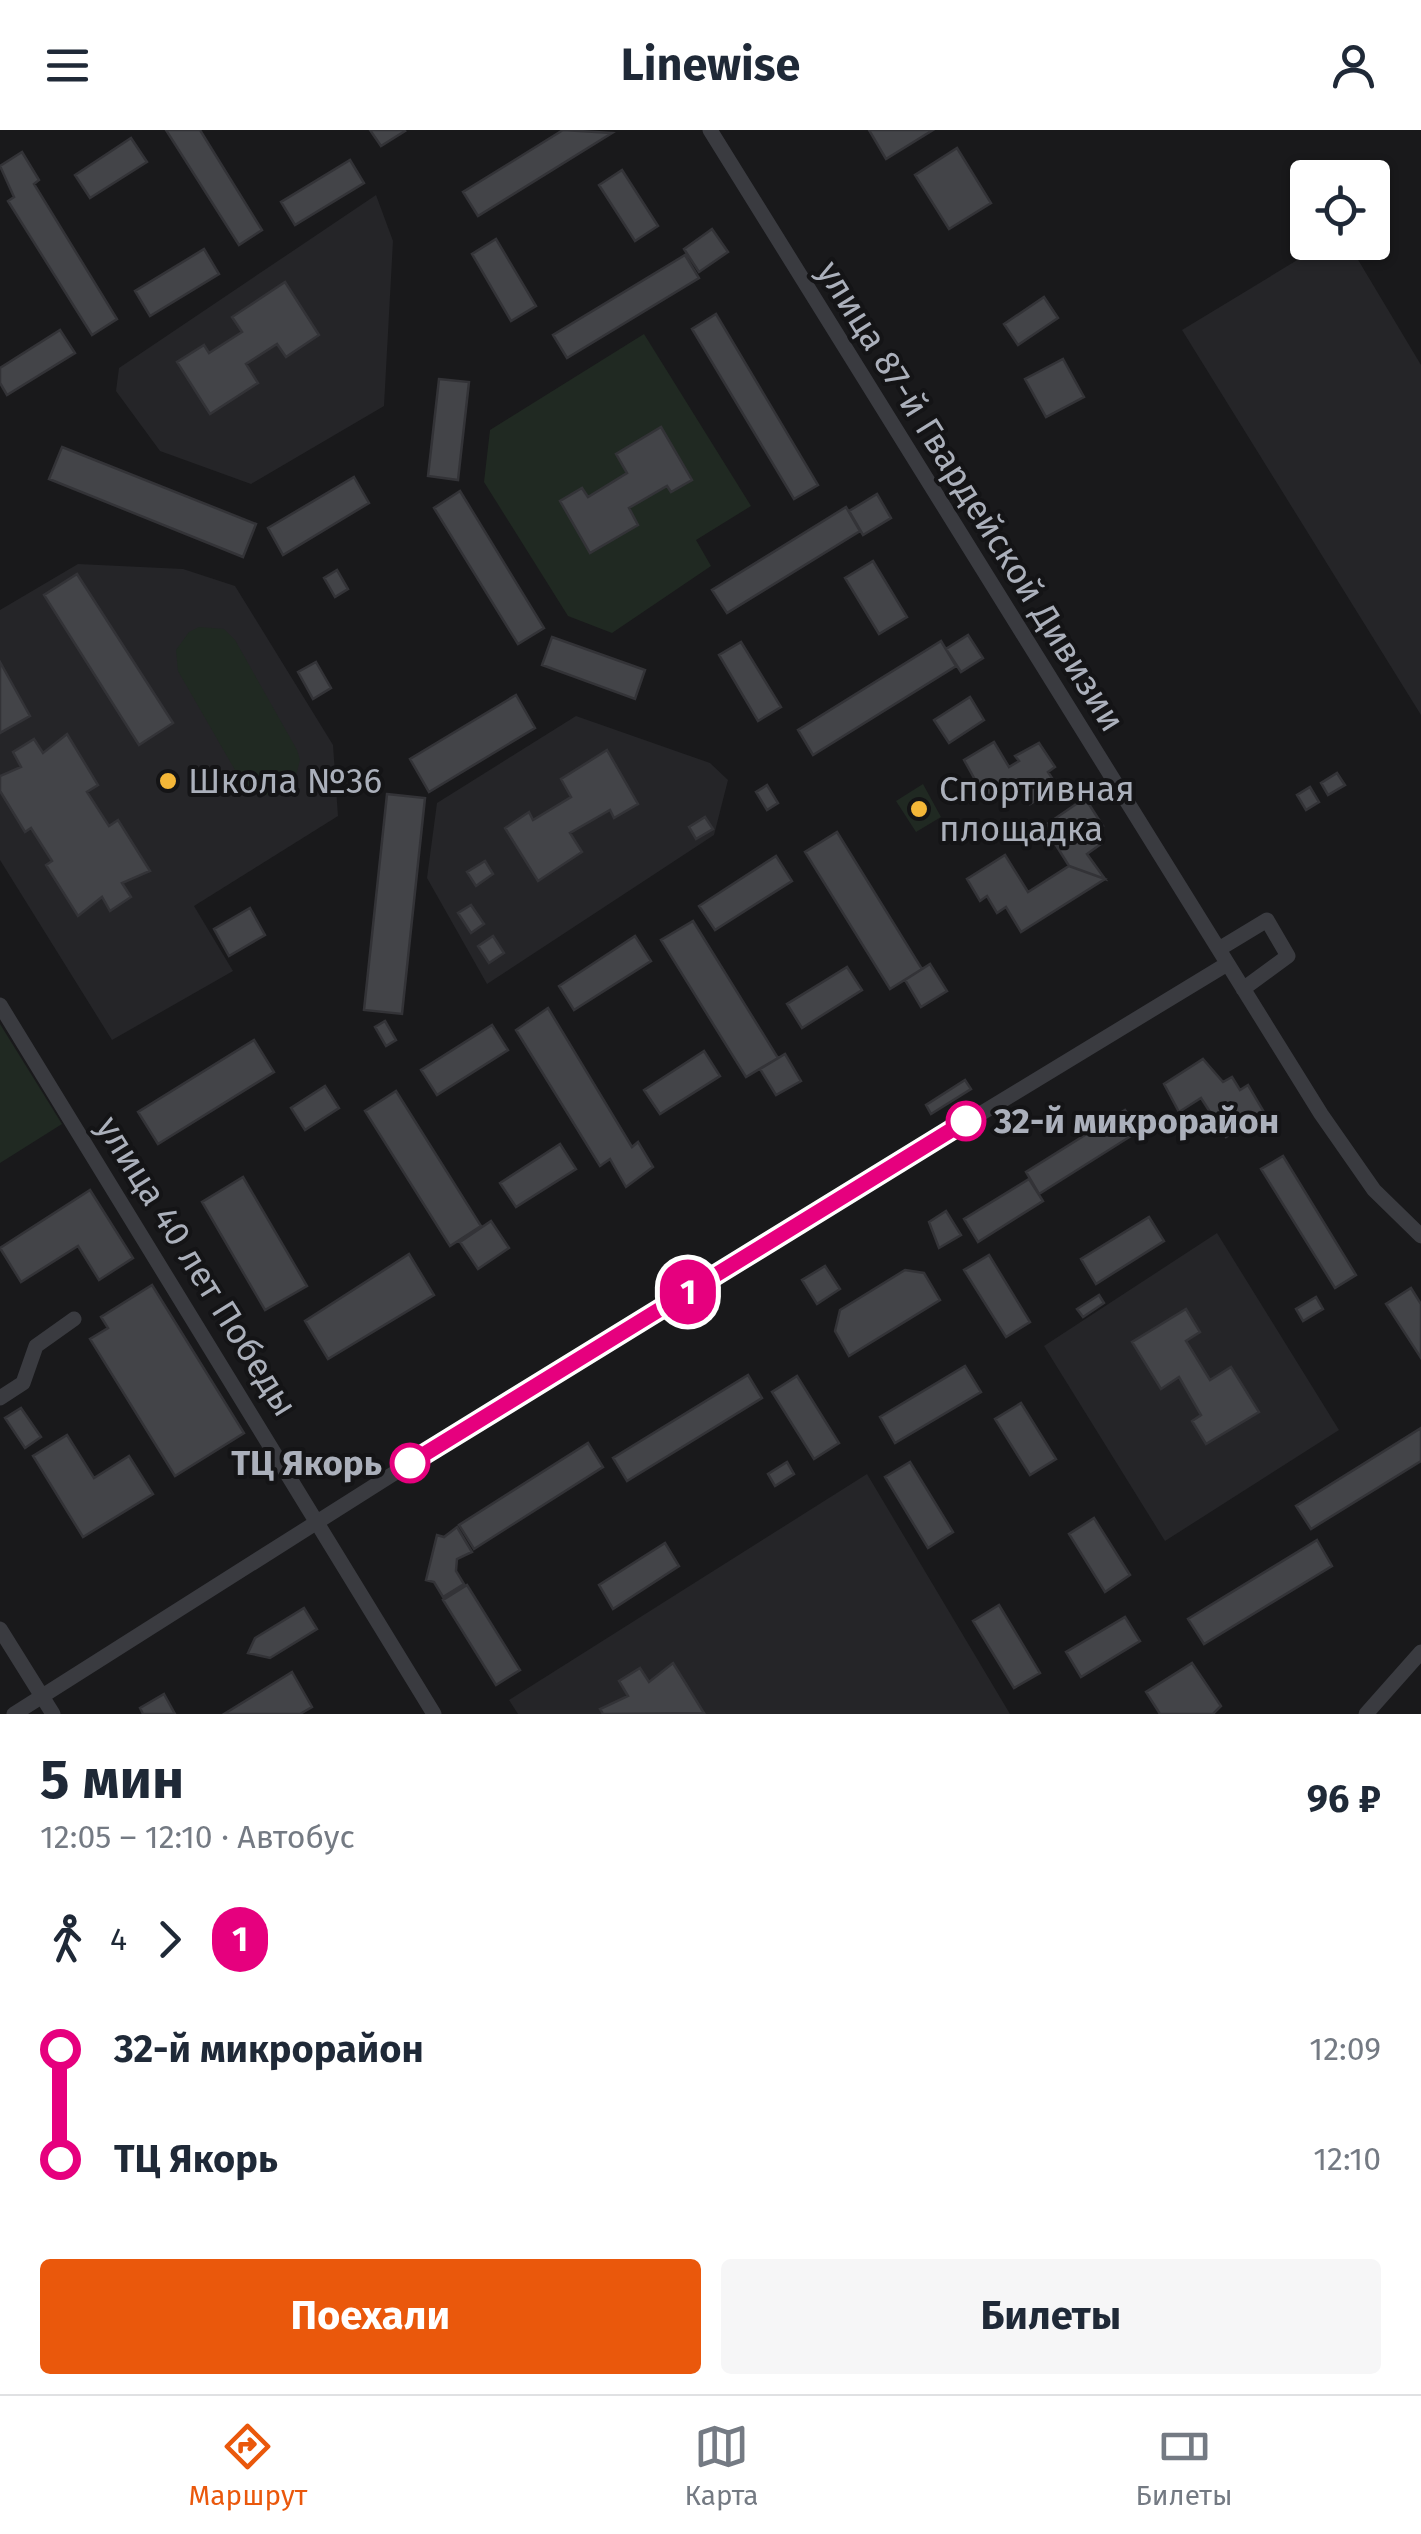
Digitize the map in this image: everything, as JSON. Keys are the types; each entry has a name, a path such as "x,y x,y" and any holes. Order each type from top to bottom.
{"street":[{"name":"улица 87-й Гвардейской Дивизии","path":"710,130 1350,1158 1374,1190 1421,1236"},
{"path":"1218,948 1267,920 1288,956 1243,989"},
{"path":"14,1714 817,1213 1227,964"},
{"name":"улица 40 лет Победы","path":"0,1006 434,1714"},
{"path":"0,1398 23,1383 36,1346 74,1319"},
{"path":"0,1629 53,1714"},
{"path":"1366,1714 1421,1652"}],"shaded area":[{"path":"376,195 393,241 384,406 251,484 160,451 116,391 119,368"},
{"path":"1297,260 1358,260 1421,365 1421,715 1182,330"},
{"path":"644,334 751,506 696,540 711,566 612,633 568,616 484,482 490,430"},
{"name":"Школа №36","path":"78,564 183,569 235,586 333,745 338,816 194,906 233,971 112,1040 0,860 0,610"},
{"path":"199,627 224,629 235,640 297,750 300,760 294,784 274,796 251,793 243,784 178,671 176,650 189,632"},
{"path":"576,716 710,763 728,780 714,835 487,984 427,878 437,803"},
{"name":"Спортивная площадка","path":"923,784 941,817 916,832 896,801"},
{"path":"0,1024 62,1124 0,1163"},
{"path":"1217,1233 1339,1430 1165,1541 1044,1346"},
{"path":"867,1474 1010,1714 518,1714 509,1700"}],"building":[{"path":"166,130 200,130 262,230 239,245"},
{"path":"370,130 404,130 405,131 381,146"},
{"path":"563,130 612,133 478,216 463,192"},
{"path":"869,130 933,130 886,159"},
{"path":"131,138 147,162 90,198 75,175"},
{"path":"957,148 991,203 949,229 915,175"},
{"path":"22,152 39,180 34,184 117,319 92,335 8,201 14,197 0,166"},
{"path":"350,160 364,183 295,225 281,202"},
{"path":"622,170 658,226 635,241 599,185"},
{"path":"712,229 728,252 699,272 684,249"},
{"path":"496,239 536,306 511,321 472,254"},
{"path":"204,249 219,274 150,316 135,291"},
{"path":"685,255 699,278 567,358 553,335"},
{"path":"285,282 319,335 286,357 277,344 246,364 258,383 210,414 177,362 204,345 209,353 242,332 232,317"},
{"path":"1044,297 1058,318 1018,345 1004,324"},
{"path":"716,314 818,485 794,499 692,329"},
{"path":"60,330 75,353 7,395 0,383 0,368"},
{"path":"1063,359 1084,397 1046,417 1025,379"},
{"path":"439,379 469,382 458,480 428,476"},
{"path":"661,427 692,480 671,492 667,486 629,508 638,525 590,553 560,501 582,488 588,497 627,473 616,454"},
{"path":"62,447 256,524 243,557 49,479"},
{"path":"354,477 369,503 283,555 268,528"},
{"path":"460,491 544,628 518,644 434,508"},
{"path":"877,494 891,518 863,535 849,511"},
{"path":"846,507 860,531 727,613 712,590"},
{"path":"873,561 907,617 879,634 845,578"},
{"path":"337,570 348,589 335,597 324,578"},
{"path":"77,574 173,723 139,745 44,595"},
{"path":"968,635 983,658 961,672 946,649"},
{"path":"552,637 645,670 635,699 542,665"},
{"path":"941,641 956,666 813,755 798,730"},
{"path":"741,642 781,707 758,721 719,655"},
{"path":"0,662 30,716 0,733"},
{"path":"316,662 331,688 313,699 298,672"},
{"path":"516,695 535,728 429,792 410,759"},
{"path":"970,697 984,720 949,743 934,720"},
{"path":"67,734 98,785 87,792 109,826 118,820 150,871 122,883 131,897 110,911 102,897 78,916 46,865 52,861 31,828 25,832 0,791 0,776 21,767 13,752 34,739 43,753"},
{"path":"994,742 1009,767 1019,761 1015,756 1039,743 1055,767 1048,772 1058,787 1030,804 1017,785 988,803 964,760"},
{"path":"607,750 638,804 614,818 610,810 570,833 582,852 538,881 505,828 529,812 533,820 571,797 561,779"},
{"path":"1337,773 1345,785 1328,795 1321,783"},
{"path":"767,785 778,803 767,810 756,792"},
{"path":"1310,787 1319,802 1306,810 1297,795"},
{"path":"387,794 425,798 402,1014 364,1010"},
{"path":"1085,798 1103,826 1093,833 1101,844 1087,854 1105,879 1069,866 1044,826"},
{"path":"705,817 713,829 696,839 689,827"},
{"path":"837,832 922,969 890,989 805,852"},
{"path":"1005,855 1028,892 1069,866 1105,879 1021,932 1006,907 997,913 987,896 980,901 967,879"},
{"path":"776,856 792,881 715,930 699,906"},
{"path":"485,861 493,874 476,886 467,872"},
{"path":"471,905 484,924 471,933 458,913"},
{"path":"250,908 265,935 229,956 214,929"},
{"path":"693,921 778,1058 746,1077 661,940"},
{"path":"493,936 504,953 489,963 478,946"},
{"path":"635,936 651,961 574,1010 559,986"},
{"path":"930,964 947,991 921,1007 905,980"},
{"path":"847,967 862,990 802,1028 787,1004"},
{"path":"548,1008 632,1147 638,1142 653,1167 626,1187 610,1159 600,1166 516,1030"},
{"path":"385,1021 396,1040 386,1046 375,1027"},
{"path":"492,1025 508,1050 437,1095 421,1070"},
{"path":"254,1040 274,1072 158,1144 138,1112"},
{"path":"704,1051 720,1076 660,1114 644,1090"},
{"path":"785,1054 801,1081 776,1095 760,1069"},
{"path":"1203,1059 1223,1082 1232,1077 1240,1090 1248,1085 1264,1112 1226,1137 1201,1098 1179,1112 1164,1084"},
{"path":"965,1080 971,1089 931,1114 926,1105"},
{"path":"325,1086 339,1108 305,1130 291,1108"},
{"path":"396,1091 481,1226 450,1246 365,1111"},
{"path":"1125,1110 1139,1131 1039,1194 1026,1172"},
{"path":"560,1144 576,1169 516,1207 500,1183"},
{"path":"1283,1156 1356,1275 1335,1288 1261,1169"},
{"path":"243,1177 307,1286 265,1310 202,1202"},
{"path":"1029,1179 1043,1201 978,1242 964,1219"},
{"path":"90,1190 133,1258 99,1280 78,1246 21,1282 0,1248"},
{"path":"946,1211 961,1235 939,1248 929,1222"},
{"path":"1149,1217 1164,1241 1096,1284 1081,1259"},
{"path":"491,1221 509,1248 478,1269 460,1242"},
{"path":"409,1254 434,1295 328,1359 305,1321"},
{"path":"989,1255 1030,1322 1006,1337 964,1270"},
{"path":"825,1266 840,1289 817,1304 802,1280"},
{"path":"905,1270 924,1273 940,1300 849,1356 835,1331 840,1310"},
{"name":"ТЦ Якорь","path":"152,1285 244,1433 175,1476 90,1339 108,1328 101,1317"},
{"path":"1411,1288 1421,1304 1421,1358 1386,1304"},
{"path":"1099,1295 1104,1303 1083,1317 1077,1309"},
{"path":"1316,1297 1323,1309 1303,1321 1296,1309"},
{"path":"1186,1309 1200,1332 1186,1341 1210,1380 1231,1367 1259,1412 1206,1444 1192,1421 1201,1415 1179,1377 1161,1389 1132,1342"},
{"path":"965,1366 981,1392 895,1443 880,1417"},
{"path":"748,1375 762,1398 627,1481 613,1458"},
{"path":"797,1376 839,1443 814,1459 772,1392"},
{"path":"1021,1403 1056,1459 1030,1475 995,1419"},
{"path":"21,1408 41,1437 25,1448 5,1418"},
{"path":"1421,1428 1421,1461 1311,1529 1296,1506"},
{"path":"67,1435 94,1478 129,1456 153,1494 83,1537 33,1456"},
{"path":"588,1443 603,1467 474,1549 459,1525"},
{"path":"787,1462 794,1474 775,1486 768,1474"},
{"path":"910,1462 953,1532 928,1548 885,1477"},
{"path":"1094,1518 1130,1575 1105,1592 1069,1534"},
{"path":"457,1527 472,1552 457,1559 456,1571 464,1584 443,1597 434,1582 426,1580 437,1535 444,1537"},
{"path":"1317,1540 1332,1566 1204,1644 1188,1619"},
{"path":"665,1543 679,1566 613,1609 599,1585"},
{"path":"467,1585 520,1670 496,1685 443,1600"},
{"path":"999,1605 1040,1673 1014,1688 973,1621"},
{"path":"304,1608 317,1629 270,1658 248,1653 255,1638"},
{"path":"1125,1617 1140,1641 1081,1677 1066,1652"},
{"path":"673,1663 704,1713 603,1714 600,1709 628,1696 619,1681 640,1668 649,1682"},
{"path":"1192,1663 1221,1706 1213,1714 1160,1714 1146,1692"},
{"path":"292,1672 312,1707 300,1714 224,1714"},
{"path":"164,1694 175,1714 143,1714 140,1708"}],"bus line":[{"name":"1","path":"410,1463 966,1121"}],"place":[{"name":"Школа №36","path":"168,781"},
{"name":"Спортивная площадка","path":"919,809"},
{"name":"32-й микрорайон","path":"966,1121"},
{"name":"ТЦ Якорь","path":"410,1463"}]}
